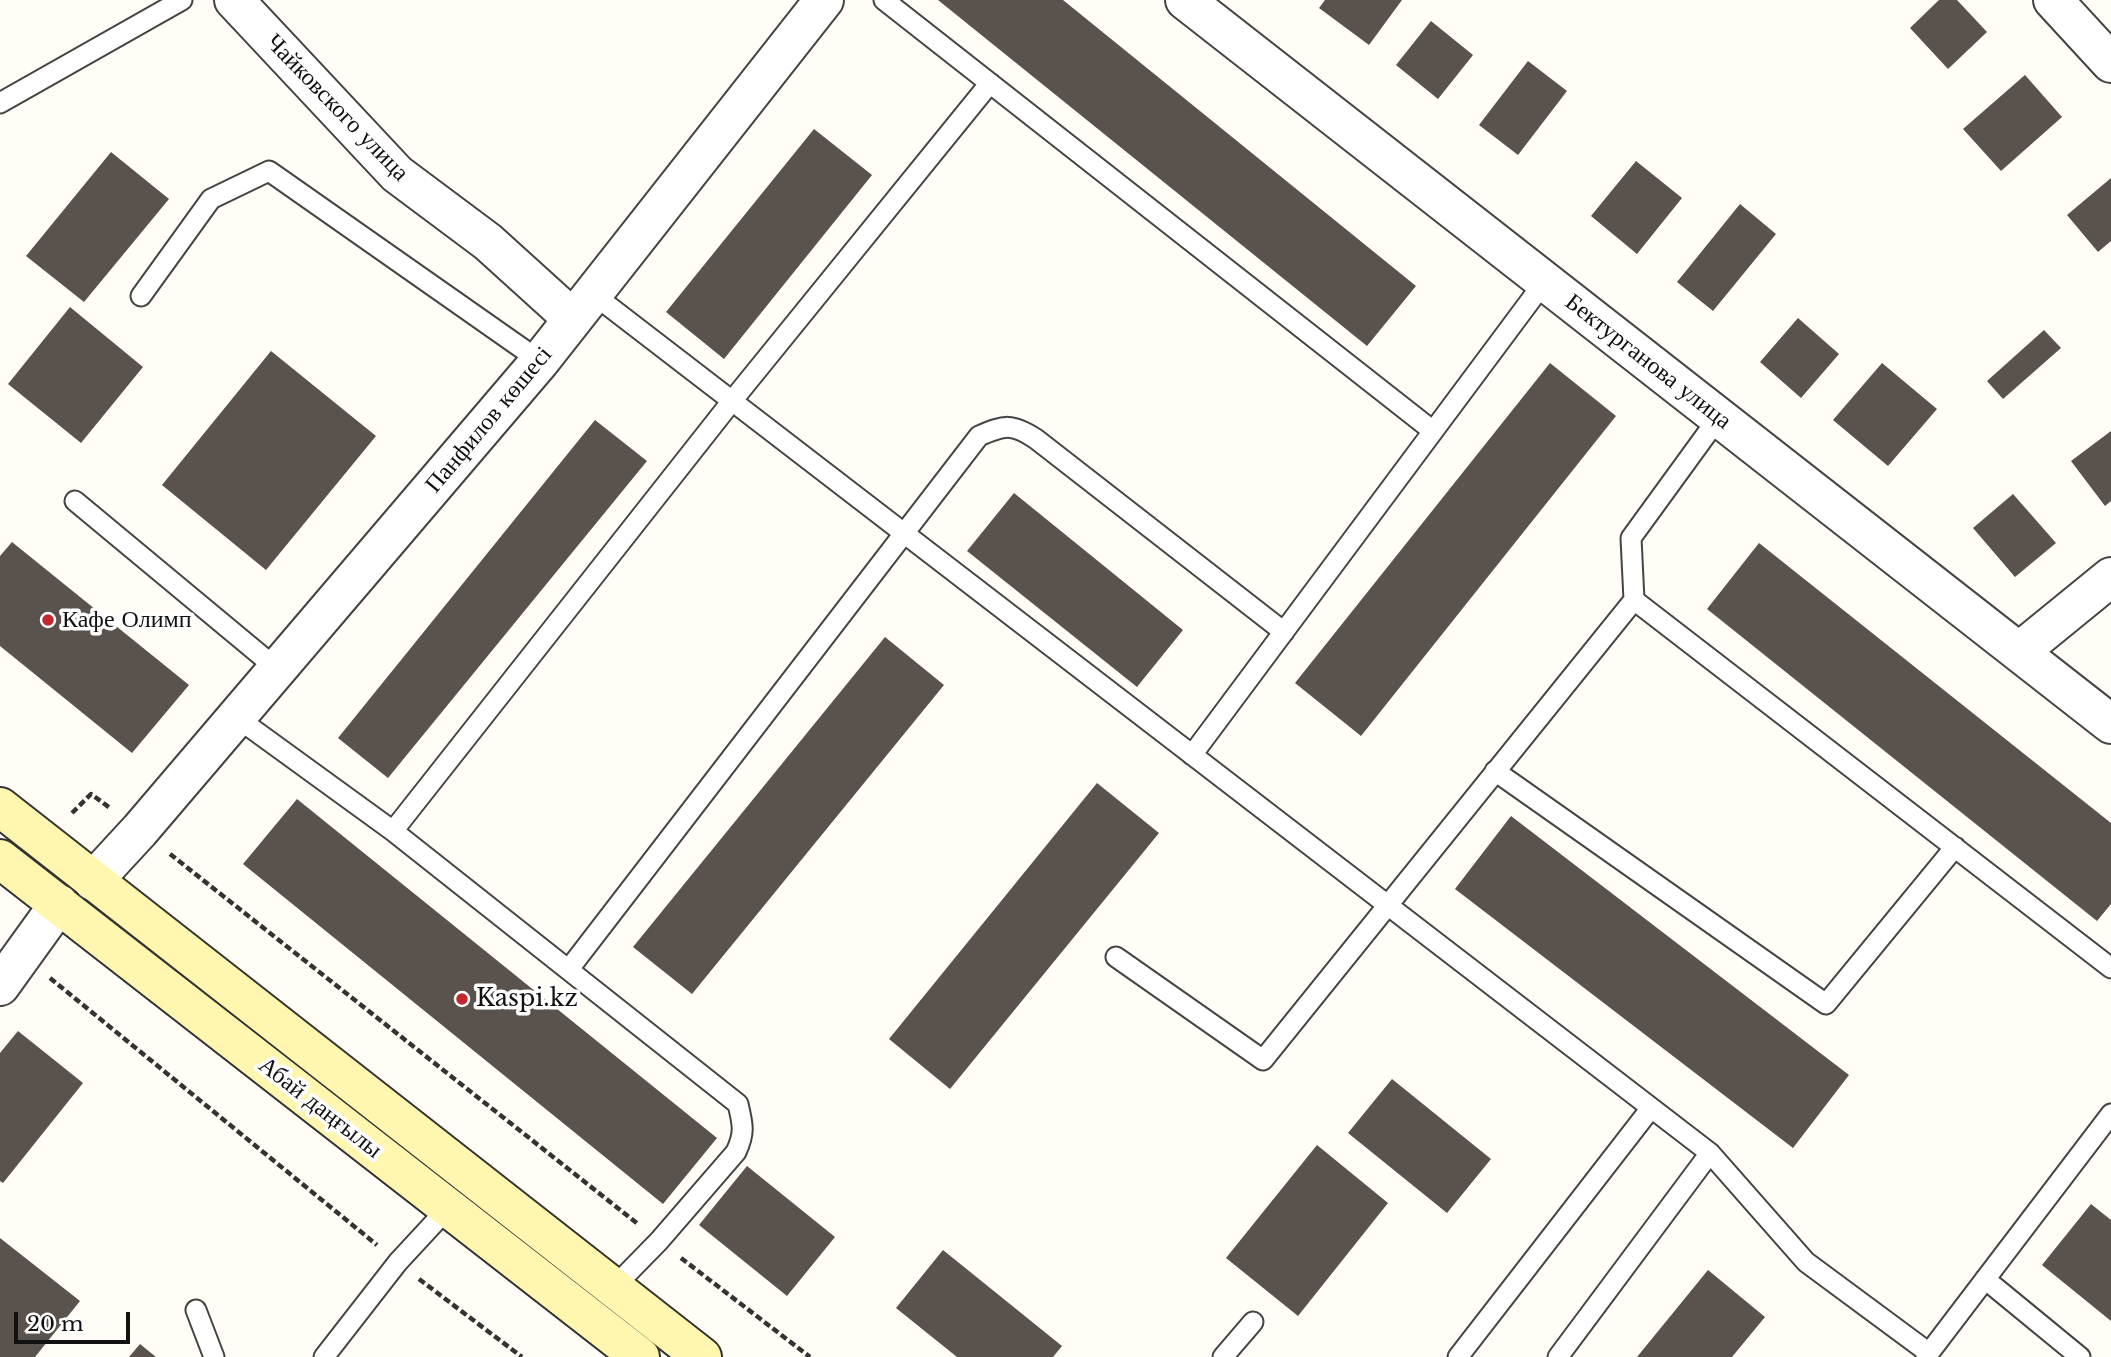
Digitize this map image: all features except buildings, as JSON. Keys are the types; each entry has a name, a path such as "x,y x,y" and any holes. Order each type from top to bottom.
{"main road":[{"name":"Абай даңғылы","path":"0,807 702,1357"},
{"name":"Абай даңғылы","path":"0,859 640,1357"}],"street":[{"name":"Чайковского улица","path":"234,0 397,174 488,242 583,306"},
{"name":"Панфилов көшесі","path":"93,881 140,830 276,667 540,361 824,0"},
{"name":"Бектурганова улица","path":"1185,0 2111,724"},
{"path":"2053,0 2111,63"},
{"path":"2019,652 2111,577"},
{"path":"0,986 59,904"}],"lane":[{"path":"0,103 182,0"},
{"path":"884,0 1433,432"},
{"path":"393,831 732,401 990,83"},
{"path":"141,296 211,199 269,171 540,361"},
{"path":"1192,755 1545,281"},
{"path":"583,306 732,401 1710,1153 1806,1262 1927,1355 2111,1114"},
{"path":"1116,957 1263,1060 1634,600 1631,538 1719,417"},
{"path":"569,969 979,436 999,428 1019,428 1037,439 1284,632"},
{"path":"75,501 276,667"},
{"path":"1634,600 2111,968"},
{"path":"236,717 393,831 738,1104 743,1138 736,1152 659,1241 613,1288"},
{"path":"1495,771 1826,1004 1955,847"},
{"path":"1458,1357 1651,1108"},
{"path":"1558,1357 1710,1153"},
{"path":"324,1357 398,1262 448,1208"},
{"path":"1984,1279 2080,1357"},
{"path":"195,1310 214,1357"},
{"path":"1223,1357 1253,1322"}],"path":[{"path":"44,841 91,794 810,1357"},
{"path":"22,956 398,1262 522,1357"}],"place":[{"name":"Кафе Олимп","path":"48,620"},
{"name":"Kaspi.kz","path":"462,999"}]}
